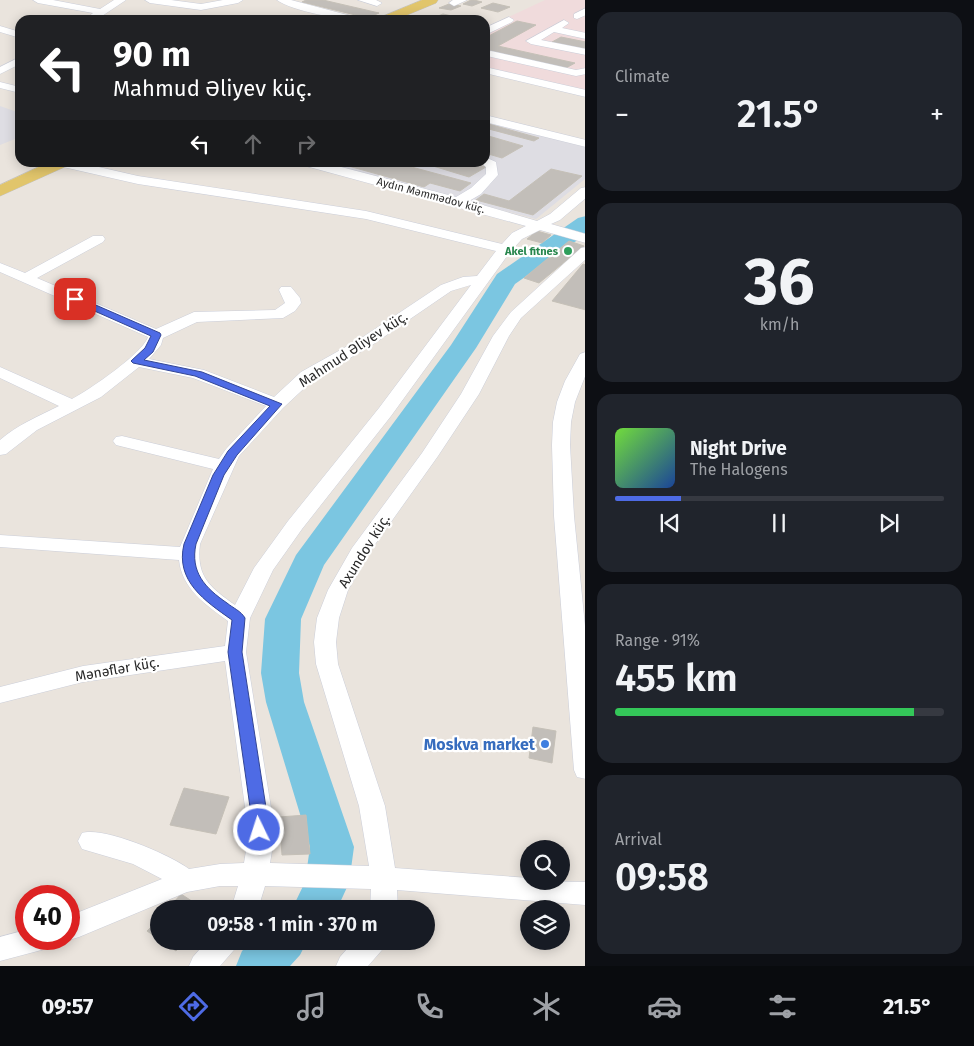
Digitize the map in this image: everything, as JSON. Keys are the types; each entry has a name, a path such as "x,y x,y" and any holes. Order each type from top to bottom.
{"main road":[{"path":"398,15 432,0"},
{"path":"0,191 54,167"}],"street":[{"path":"38,0 101,12"},
{"path":"96,15 121,0"},
{"path":"150,0 201,7 238,0"},
{"path":"363,0 377,3"},
{"path":"290,1 339,15"},
{"path":"490,30 509,20"},
{"path":"564,23 525,45 585,58"},
{"path":"0,29 15,34"},
{"path":"553,29 585,36"},
{"path":"531,41 585,52"},
{"path":"491,54 576,73 585,71"},
{"path":"0,71 15,63"},
{"path":"490,71 585,94"},
{"path":"0,85 15,89"},
{"path":"490,119 585,144"},
{"path":"458,202 476,191 492,175 492,165 490,164"},
{"path":"81,167 138,180 366,215 505,249"},
{"name":"Aydın Məmmədov küç.","path":"325,167 547,227"},
{"path":"247,900 255,874 260,845 259,814 235,652 239,618 264,568 295,524 385,412 505,249 517,236 547,227 555,216 585,191"},
{"path":"547,227 584,243"},
{"path":"26,278 98,239"},
{"name":"Axundov küç.","path":"381,900 372,878 372,806 327,664 325,642 328,618 338,590 362,548 429,456 470,394 501,336 516,315 584,243"},
{"path":"0,266 156,335"},
{"name":"Mahmud Əliyev küç.","path":"188,554 193,536 224,466 232,453 277,404 307,376 366,342 446,288 459,281 471,279 481,281"},
{"path":"0,450 25,429 91,396 149,350 156,335 194,317 278,315 290,308 294,303 286,290"},
{"path":"585,357 579,382 565,409 561,445 564,516 582,688 585,770"},
{"path":"136,361 198,374 277,404"},
{"path":"0,372 73,406"},
{"path":"122,441 224,466"},
{"path":"0,541 188,554 190,572 199,586 209,597 239,618"},
{"name":"Mənəflər küç.","path":"0,695 83,674 235,652"},
{"path":"92,841 161,864 185,881"},
{"path":"80,924 185,881 220,875 290,874 372,878 585,894"},
{"path":"0,949 15,945"},
{"path":"203,966 216,950"},
{"path":"350,966 364,950"}],"shaded area":[{"path":"545,0 585,0 585,92 490,70 490,26"},
{"path":"0,106 15,111 15,139 0,145"},
{"path":"490,122 585,147 585,179 536,219 339,167 490,167"}],"building":[{"path":"306,0 323,0 379,13 375,15 356,15 302,2"},
{"path":"471,0 482,2 472,6 463,4"},
{"path":"493,3 510,7 498,12 481,8"},
{"path":"449,4 461,6 451,10 439,8"},
{"path":"517,21 536,25 498,46 575,63 566,68 490,51 490,35"},
{"path":"561,37 585,42 585,49 552,42"},
{"path":"490,124 539,138 534,141 490,129"},
{"path":"490,136 523,146 502,158 490,154"},
{"path":"352,167 412,167 471,183 460,191 430,183 424,187"},
{"path":"436,167 486,167 469,177"},
{"path":"551,169 582,176 533,215 476,200 484,194 509,201"},
{"path":"537,231 551,235 542,243 527,239"},
{"path":"569,241 584,246 539,283 524,278"},
{"path":"583,264 585,265 585,310 552,301"},
{"path":"533,727 556,731 552,763 529,758"},
{"path":"184,788 229,797 216,834 170,825"},
{"path":"306,815 310,854 282,855 279,817"},
{"path":"181,894 190,900 176,900"}],"waterway":[{"path":"318,900 327,883 332,847 285,702 280,673 283,619 308,563 463,348 506,279 585,224"},
{"path":"259,966 275,950"}],"place":[{"name":"Akel fitnes","path":"568,251"},
{"name":"Moskva market","path":"545,744"}],"route":[{"path":"75,299 156,335 156,340 149,350 136,361 198,374 277,404 232,453 218,475 190,544 188,554 190,572 199,586 209,597 239,618 235,652 259,814 259,830"}]}
